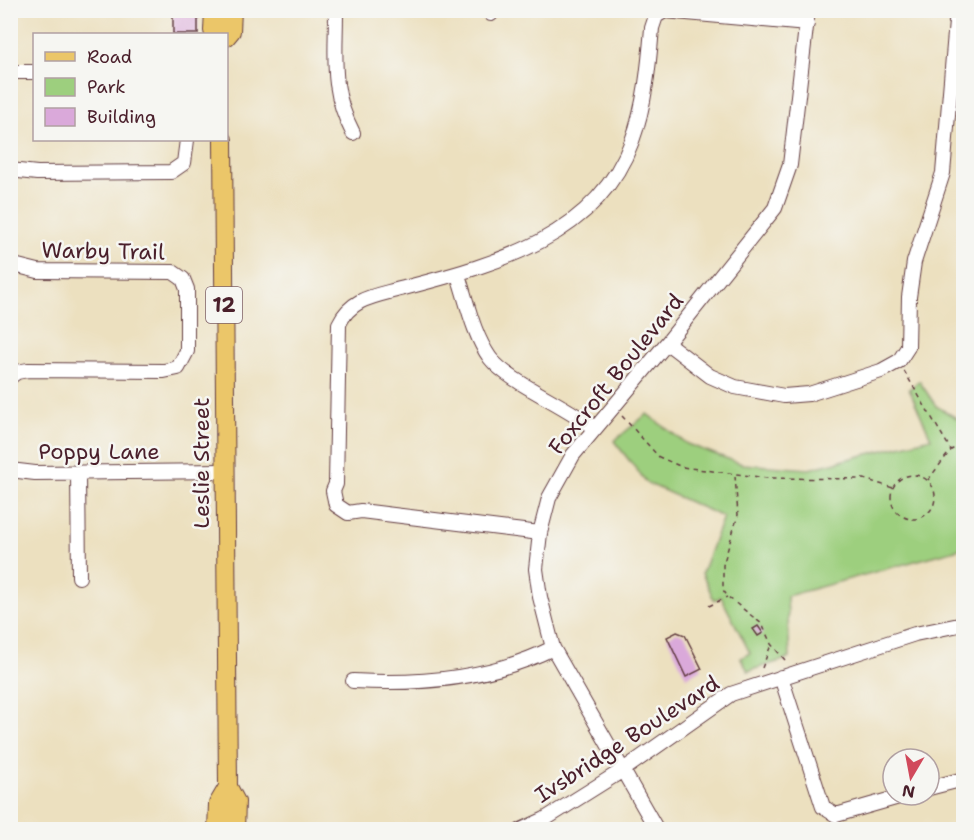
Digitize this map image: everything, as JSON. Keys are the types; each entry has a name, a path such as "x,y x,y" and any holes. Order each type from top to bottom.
{"main road":[{"path":"214,10 213,31 215,33"},
{"path":"228,35 231,31 232,10"},
{"name":"Leslie Street","path":"223,141 228,787 236,802 236,830"},
{"name":"Leslie Street","path":"217,830 218,804 228,787"}],"street":[{"path":"336,10 336,88 341,109 353,133"},
{"path":"540,533 361,511 348,513 336,505 333,491 336,484 339,324 344,313 358,301 458,275 511,256 558,232 574,221 607,187 620,167 639,121 656,16 665,10 808,17"},
{"path":"667,343 710,376 735,387 784,396 809,394 881,371 899,361 908,347 909,297 914,262 943,173 957,10"},
{"name":"Foxcroft Boulevard","path":"657,830 553,648 540,597 536,569 540,533 549,498 573,455 757,234 775,208 785,186 790,165 808,17"},
{"path":"10,72 33,72"},
{"path":"10,170 38,173 171,172 184,163 187,141"},
{"name":"Warby Trail","path":"10,264 38,271 166,271 179,275 187,289 187,351 178,368 164,371 28,370 16,372 10,377"},
{"path":"458,275 479,338 491,359 594,429"},
{"name":"Poppy Lane","path":"10,470 78,473 225,471"},
{"path":"78,473 79,577"},
{"name":"Ivsbridge Boulevard","path":"521,830 545,819 622,770 731,693 915,634 963,624"},
{"path":"353,681 395,683 453,678 498,669 553,648"},
{"path":"781,677 823,807 836,815 881,802"},
{"path":"941,784 963,778"}],"path":[{"path":"899,361 951,450"},
{"path":"613,406 659,457 672,464 767,478 864,479 893,488"},
{"path":"927,480 951,450 963,443"},
{"path":"735,475 738,515 721,574 723,590 728,597 762,624 771,644 785,660"},
{"path":"908,476 918,476 927,480 935,493 935,501 928,514 914,519 900,515 895,510 891,495 893,488 899,480 908,476"},
{"path":"709,606 728,597"},
{"path":"762,668 771,644"}],"green space":[{"path":"919,381 936,406 963,422 963,548 787,596 790,658 748,671 741,658 750,653 721,597 714,600 702,573 723,517 647,483 614,441 647,414 687,444 742,464 809,469 931,438 909,389"}],"building":[{"path":"173,10 198,10 198,33 173,33"},
{"path":"758,626 763,633 758,636 753,629"},
{"path":"677,632 685,635 702,669 686,677 667,637"}]}
